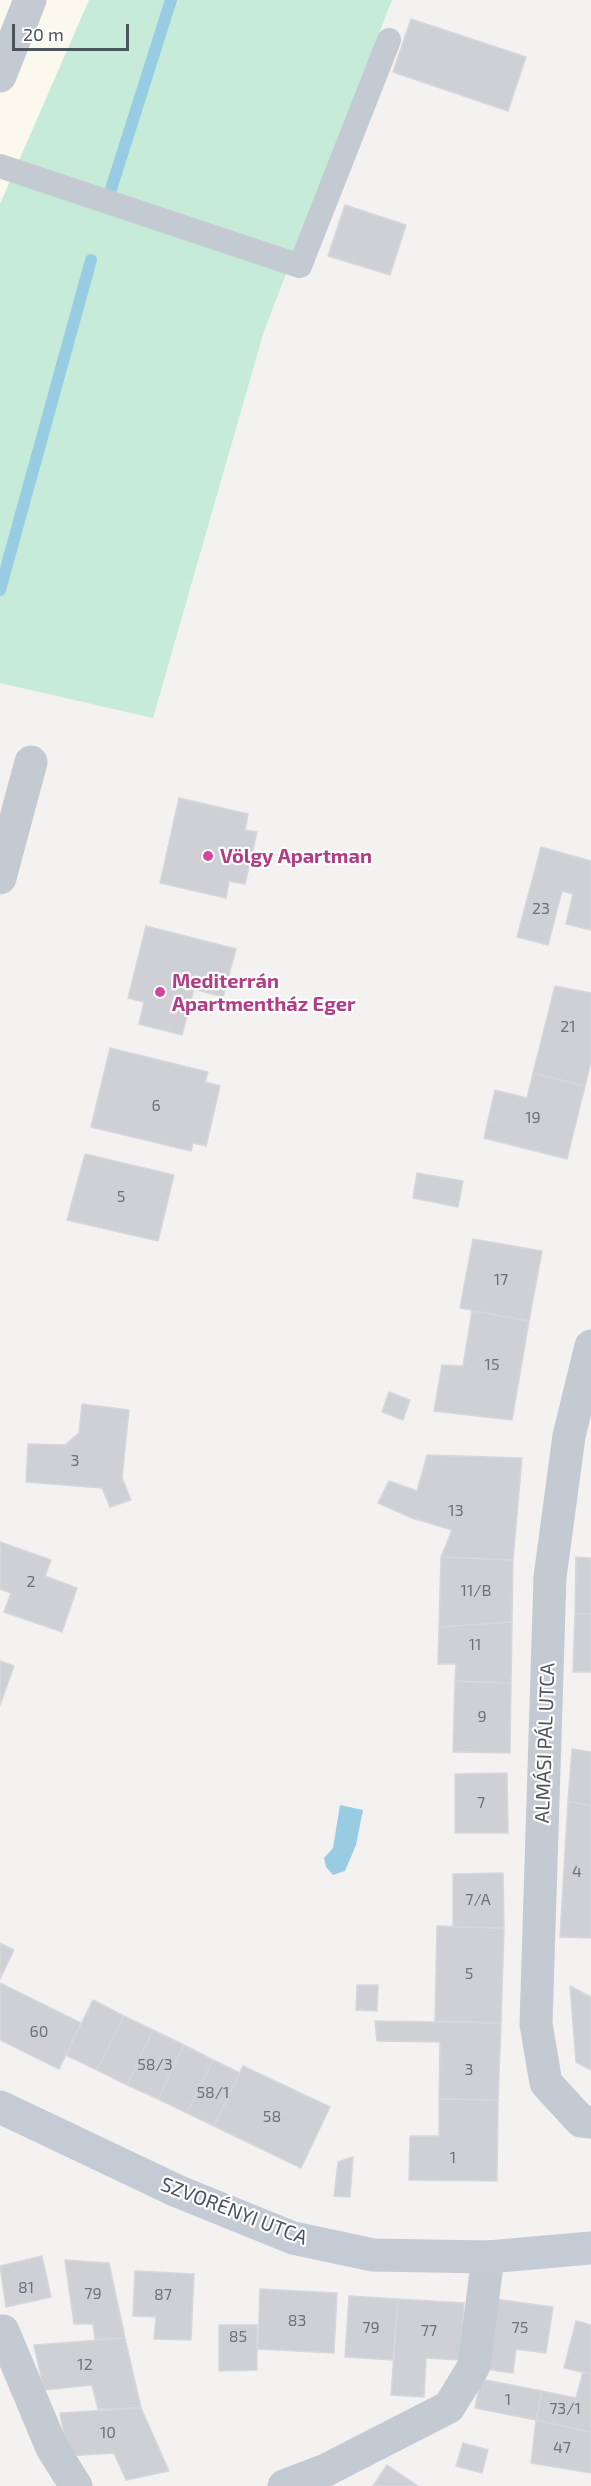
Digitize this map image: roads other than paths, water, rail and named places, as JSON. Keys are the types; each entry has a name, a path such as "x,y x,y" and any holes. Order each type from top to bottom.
{"main road":[{"name":"SZVORÉNYI UTCA","path":"0,2107 177,2190 293,2238 373,2255 488,2257 591,2248"}],"street":[{"path":"0,76 30,0"},
{"path":"0,878 31,762"},
{"name":"ALMÁSI PÁL UTCA","path":"591,1346 569,1436 550,1577 536,2024 546,2083 582,2121 591,2122"},
{"path":"284,2486 326,2470 449,2407 474,2366 488,2257"},
{"path":"1,2327 52,2448 76,2486"}],"lane":[{"path":"0,166 300,266 389,40"}],"water":[{"path":"340,1805 363,1810 356,1845 345,1871 333,1875 326,1867 324,1858 333,1848"}],"waterway":[{"path":"106,205 171,0"},
{"path":"0,590 91,260"}],"place":[{"name":"Völgy Apartman","path":"208,856"},
{"name":"Mediterrán Apartmentház Eger","path":"160,992"}]}
